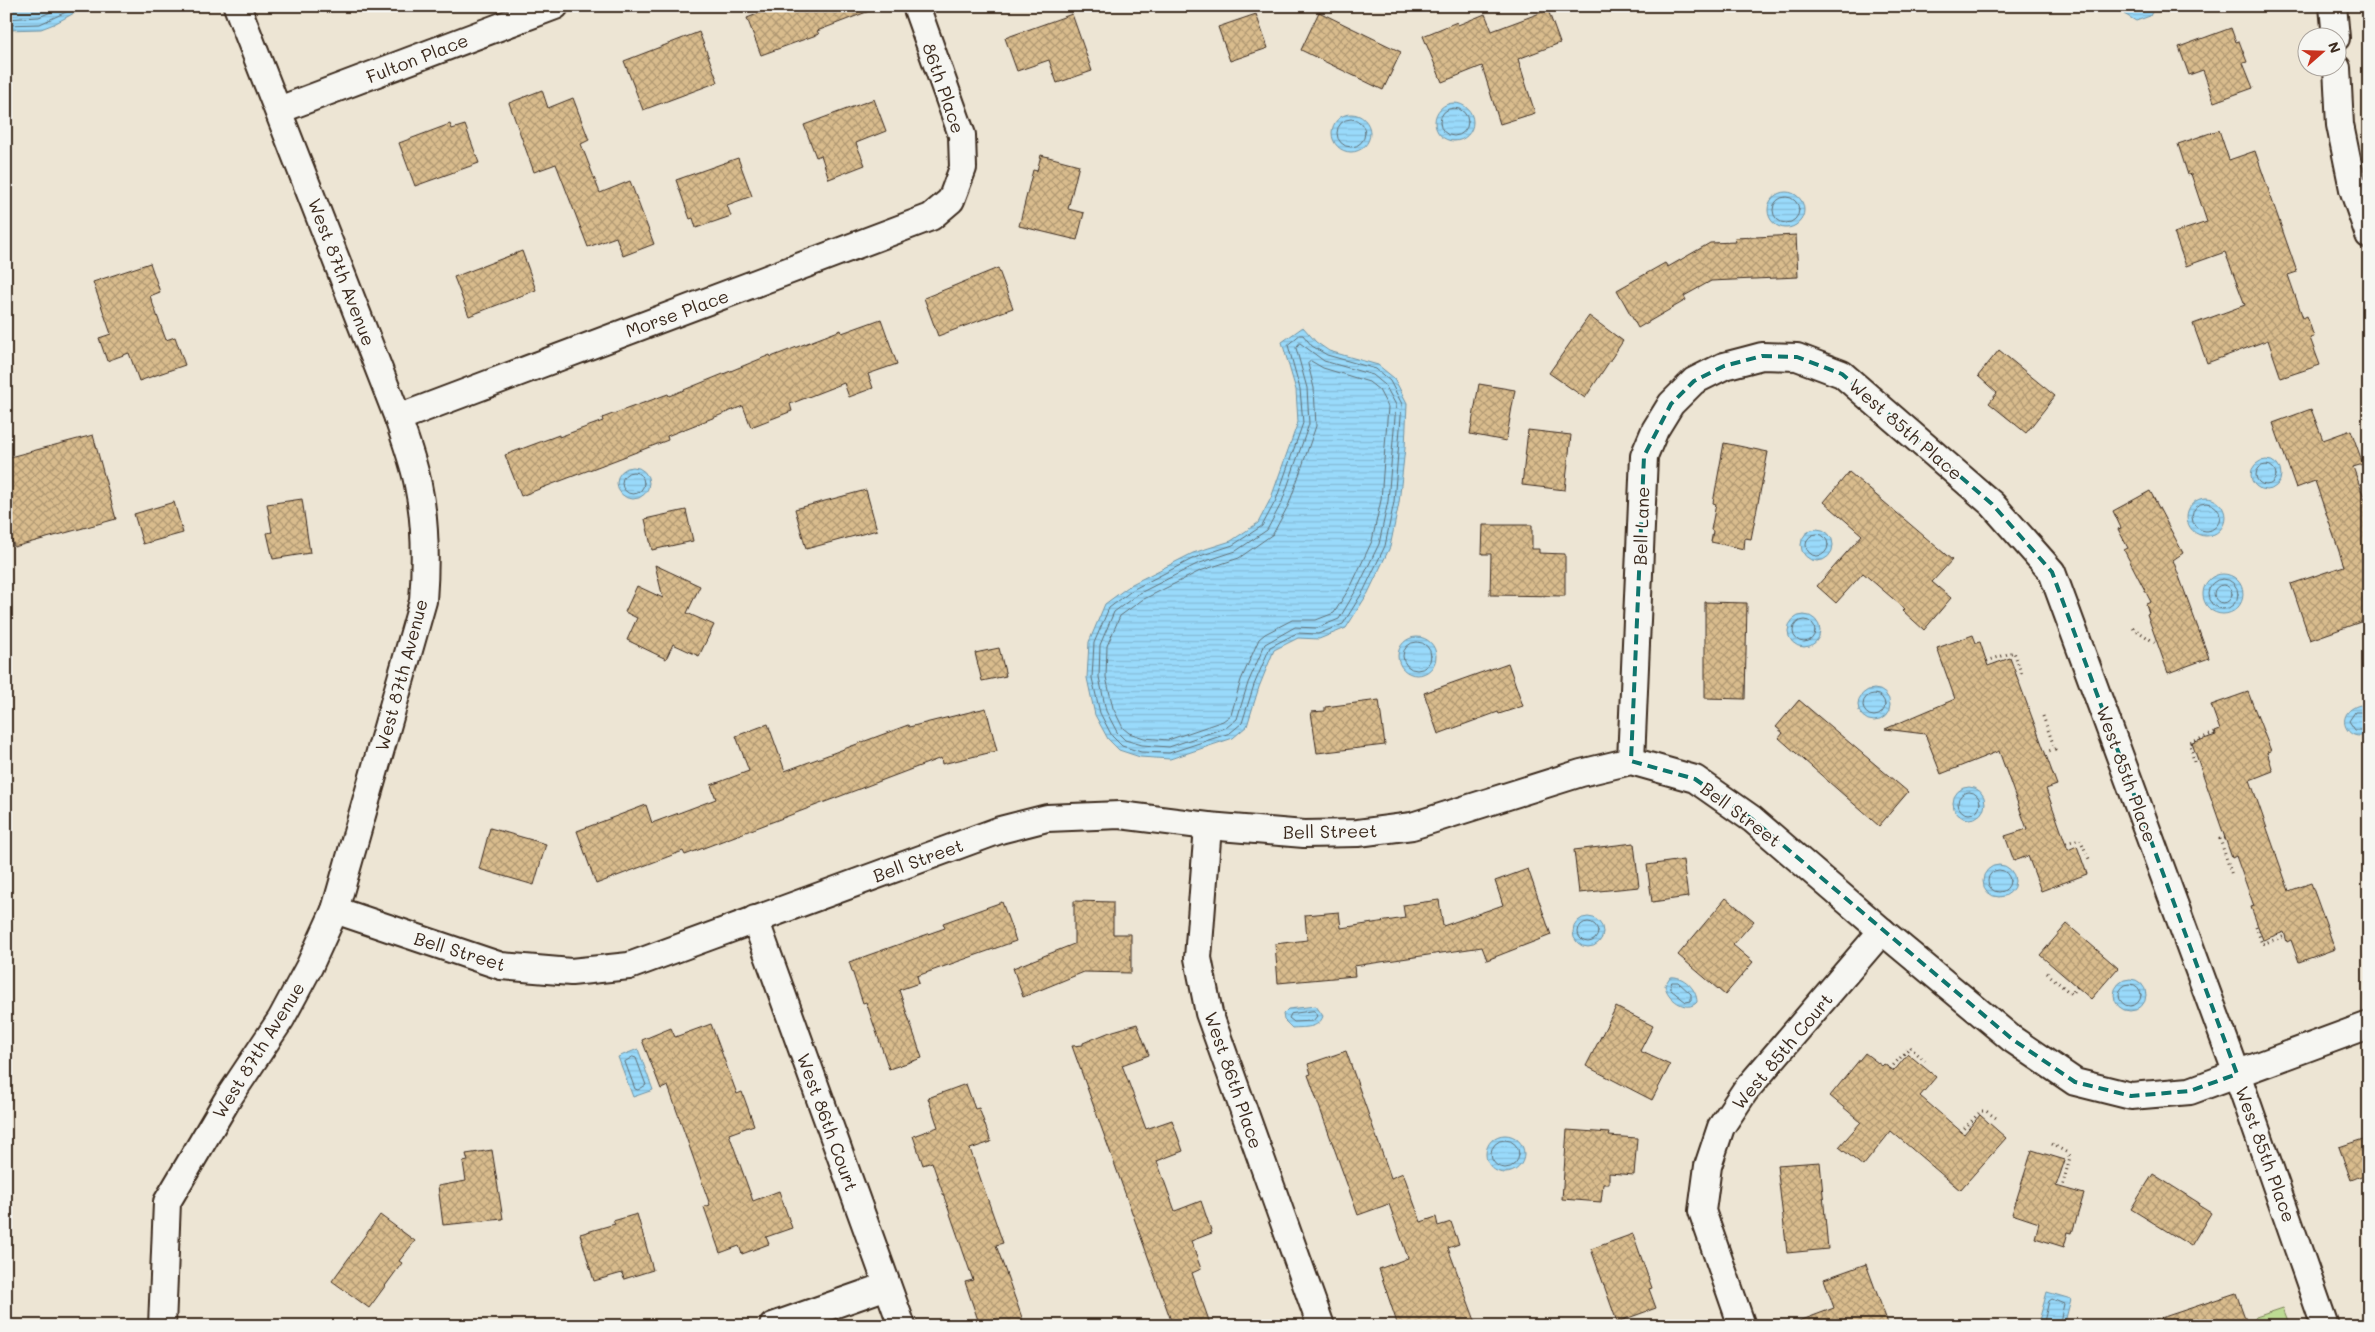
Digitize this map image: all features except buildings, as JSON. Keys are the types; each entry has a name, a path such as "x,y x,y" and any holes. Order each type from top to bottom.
{"street":[{"name":"West 87th Avenue","path":"162,1326 167,1202 228,1096 281,1019 309,967 336,910 423,601 426,546 418,484 398,418 279,110 236,6"},
{"name":"Fulton Place","path":"279,110 555,6"},
{"name":"86th Place","path":"916,6 962,135 963,168 951,200"},
{"path":"2333,6 2335,28"},
{"path":"2338,78 2340,125 2361,186 2369,235"},
{"name":"Morse Place","path":"398,418 908,227 931,217 951,200"},
{"name":"Bell Lane","path":"1630,760 1644,456 1655,430 1671,404 1694,382 1724,366 1762,356"},
{"name":"West 85th Place","path":"1762,356 1797,357 1842,374 1992,504 2052,572 2237,1074 2326,1326"},
{"name":"Bell Street","path":"336,910 501,966 572,972 629,966 1000,830 1048,818 1120,815 1208,826 1304,834 1358,833 1412,826 1581,773 1630,760 1695,779 1752,819 1882,931 2012,1039 2075,1082 2131,1096 2190,1091 2369,1025"},
{"name":"West 86th Place","path":"1208,826 1198,958 1210,1013 1321,1326"},
{"name":"West 86th Court","path":"755,919 902,1326"},
{"name":"West 85th Court","path":"1742,1326 1702,1211 1708,1166 1721,1128 1745,1091 1882,931"},
{"path":"773,1326 887,1286"}],"path":[{"path":"2133,628 2158,644"},
{"path":"1987,661 2014,652 2022,676"},
{"path":"2043,716 2055,749 2046,752"},
{"path":"2194,762 2190,743 2215,733"},
{"path":"2225,838 2220,840 2232,875"},
{"path":"2066,843 2080,839 2084,842 2090,861"},
{"path":"2256,926 2262,944 2285,936"},
{"path":"2047,973 2071,994 2077,987"},
{"path":"1890,1069 1910,1047 1925,1061"},
{"path":"1961,1132 1981,1111 1986,1111 1999,1120"},
{"path":"2052,1144 2066,1152 2070,1157 2062,1188"}],"highlighted area":[{"path":"1762,356 1797,357 1842,374 1992,504 2052,572 2237,1074 2190,1091 2131,1096 2075,1082 2012,1039 1752,819 1695,779 1631,761 1644,456 1671,404 1694,381 1724,366"}],"green space":[{"path":"2283,1308 2290,1326 2256,1326 2254,1320 2256,1317"}],"water":[{"path":"6,6 87,6 41,29 6,30"},
{"path":"2120,6 2155,6 2150,16 2136,21 2124,14"},
{"path":"1454,103 1461,104 1467,109 1472,115 1472,129 1467,135 1461,140 1454,141 1447,140 1441,135 1436,129 1435,122 1436,115 1441,109 1447,104"},
{"path":"1351,114 1358,115 1364,120 1369,126 1369,140 1364,146 1358,151 1351,152 1344,151 1338,146 1333,140 1332,133 1333,126 1338,120 1344,115"},
{"path":"1786,192 1798,198 1804,210 1798,222 1786,228 1774,222 1768,210 1774,198"},
{"path":"1303,327 1316,342 1329,351 1378,365 1394,378 1407,403 1405,448 1399,503 1390,547 1368,593 1346,628 1319,639 1298,638 1274,650 1259,687 1247,726 1233,738 1170,759 1140,757 1119,750 1108,739 1095,715 1087,678 1089,642 1105,604 1132,584 1193,553 1231,541 1258,523 1271,498 1298,422 1296,390 1282,342"},
{"path":"2266,460 2277,464 2281,475 2277,486 2266,490 2255,486 2251,475 2255,464"},
{"path":"633,467 644,472 649,483 644,494 633,499 622,494 617,483 622,472"},
{"path":"2206,498 2213,499 2219,504 2224,510 2224,524 2219,530 2213,535 2206,536 2199,535 2193,530 2188,524 2187,517 2188,510 2193,504 2199,499"},
{"path":"1817,529 1823,530 1828,534 1832,539 1832,551 1828,556 1823,560 1817,561 1811,560 1806,556 1802,551 1801,545 1802,539 1806,534 1811,530"},
{"path":"2223,574 2237,580 2243,594 2237,608 2223,614 2209,608 2203,594 2209,580"},
{"path":"1804,615 1810,616 1815,620 1819,625 1819,637 1815,642 1810,646 1804,647 1798,646 1793,642 1789,637 1788,631 1789,625 1793,620 1798,616"},
{"path":"1417,637 1424,638 1430,643 1435,649 1435,663 1430,669 1424,674 1417,675 1410,674 1404,669 1399,663 1398,656 1399,649 1404,643 1410,638"},
{"path":"1874,689 1885,694 1890,705 1885,716 1874,721 1863,716 1858,705 1863,694"},
{"path":"2360,705 2369,709 2369,733 2361,736 2349,732 2345,721 2346,715 2351,709"},
{"path":"1969,787 1975,788 1980,792 1984,797 1984,809 1980,814 1975,818 1969,819 1963,818 1958,814 1954,809 1953,803 1954,797 1958,792 1963,788"},
{"path":"1999,865 2005,866 2010,870 2014,875 2014,887 2010,892 2005,896 1999,897 1993,896 1988,892 1984,887 1983,881 1984,875 1988,870 1993,866"},
{"path":"1588,917 1599,921 1603,932 1599,943 1588,947 1577,943 1573,932 1577,921"},
{"path":"1670,977 1680,978 1688,984 1695,992 1697,1002 1688,1006 1678,1003 1673,999 1666,990 1665,985"},
{"path":"2130,979 2136,980 2141,984 2145,989 2145,1001 2141,1006 2136,1010 2130,1011 2124,1010 2119,1006 2115,1001 2114,995 2115,989 2119,984 2124,980"},
{"path":"1316,1006 1323,1016 1315,1025 1292,1028 1284,1020 1283,1014 1288,1009"},
{"path":"638,1049 653,1090 633,1097 618,1057"},
{"path":"1505,1135 1512,1136 1518,1141 1523,1147 1523,1161 1518,1167 1512,1172 1505,1173 1498,1172 1492,1167 1487,1161 1486,1154 1487,1147 1492,1141 1498,1136"},
{"path":"2047,1292 2071,1299 2064,1326 2038,1324"}]}
